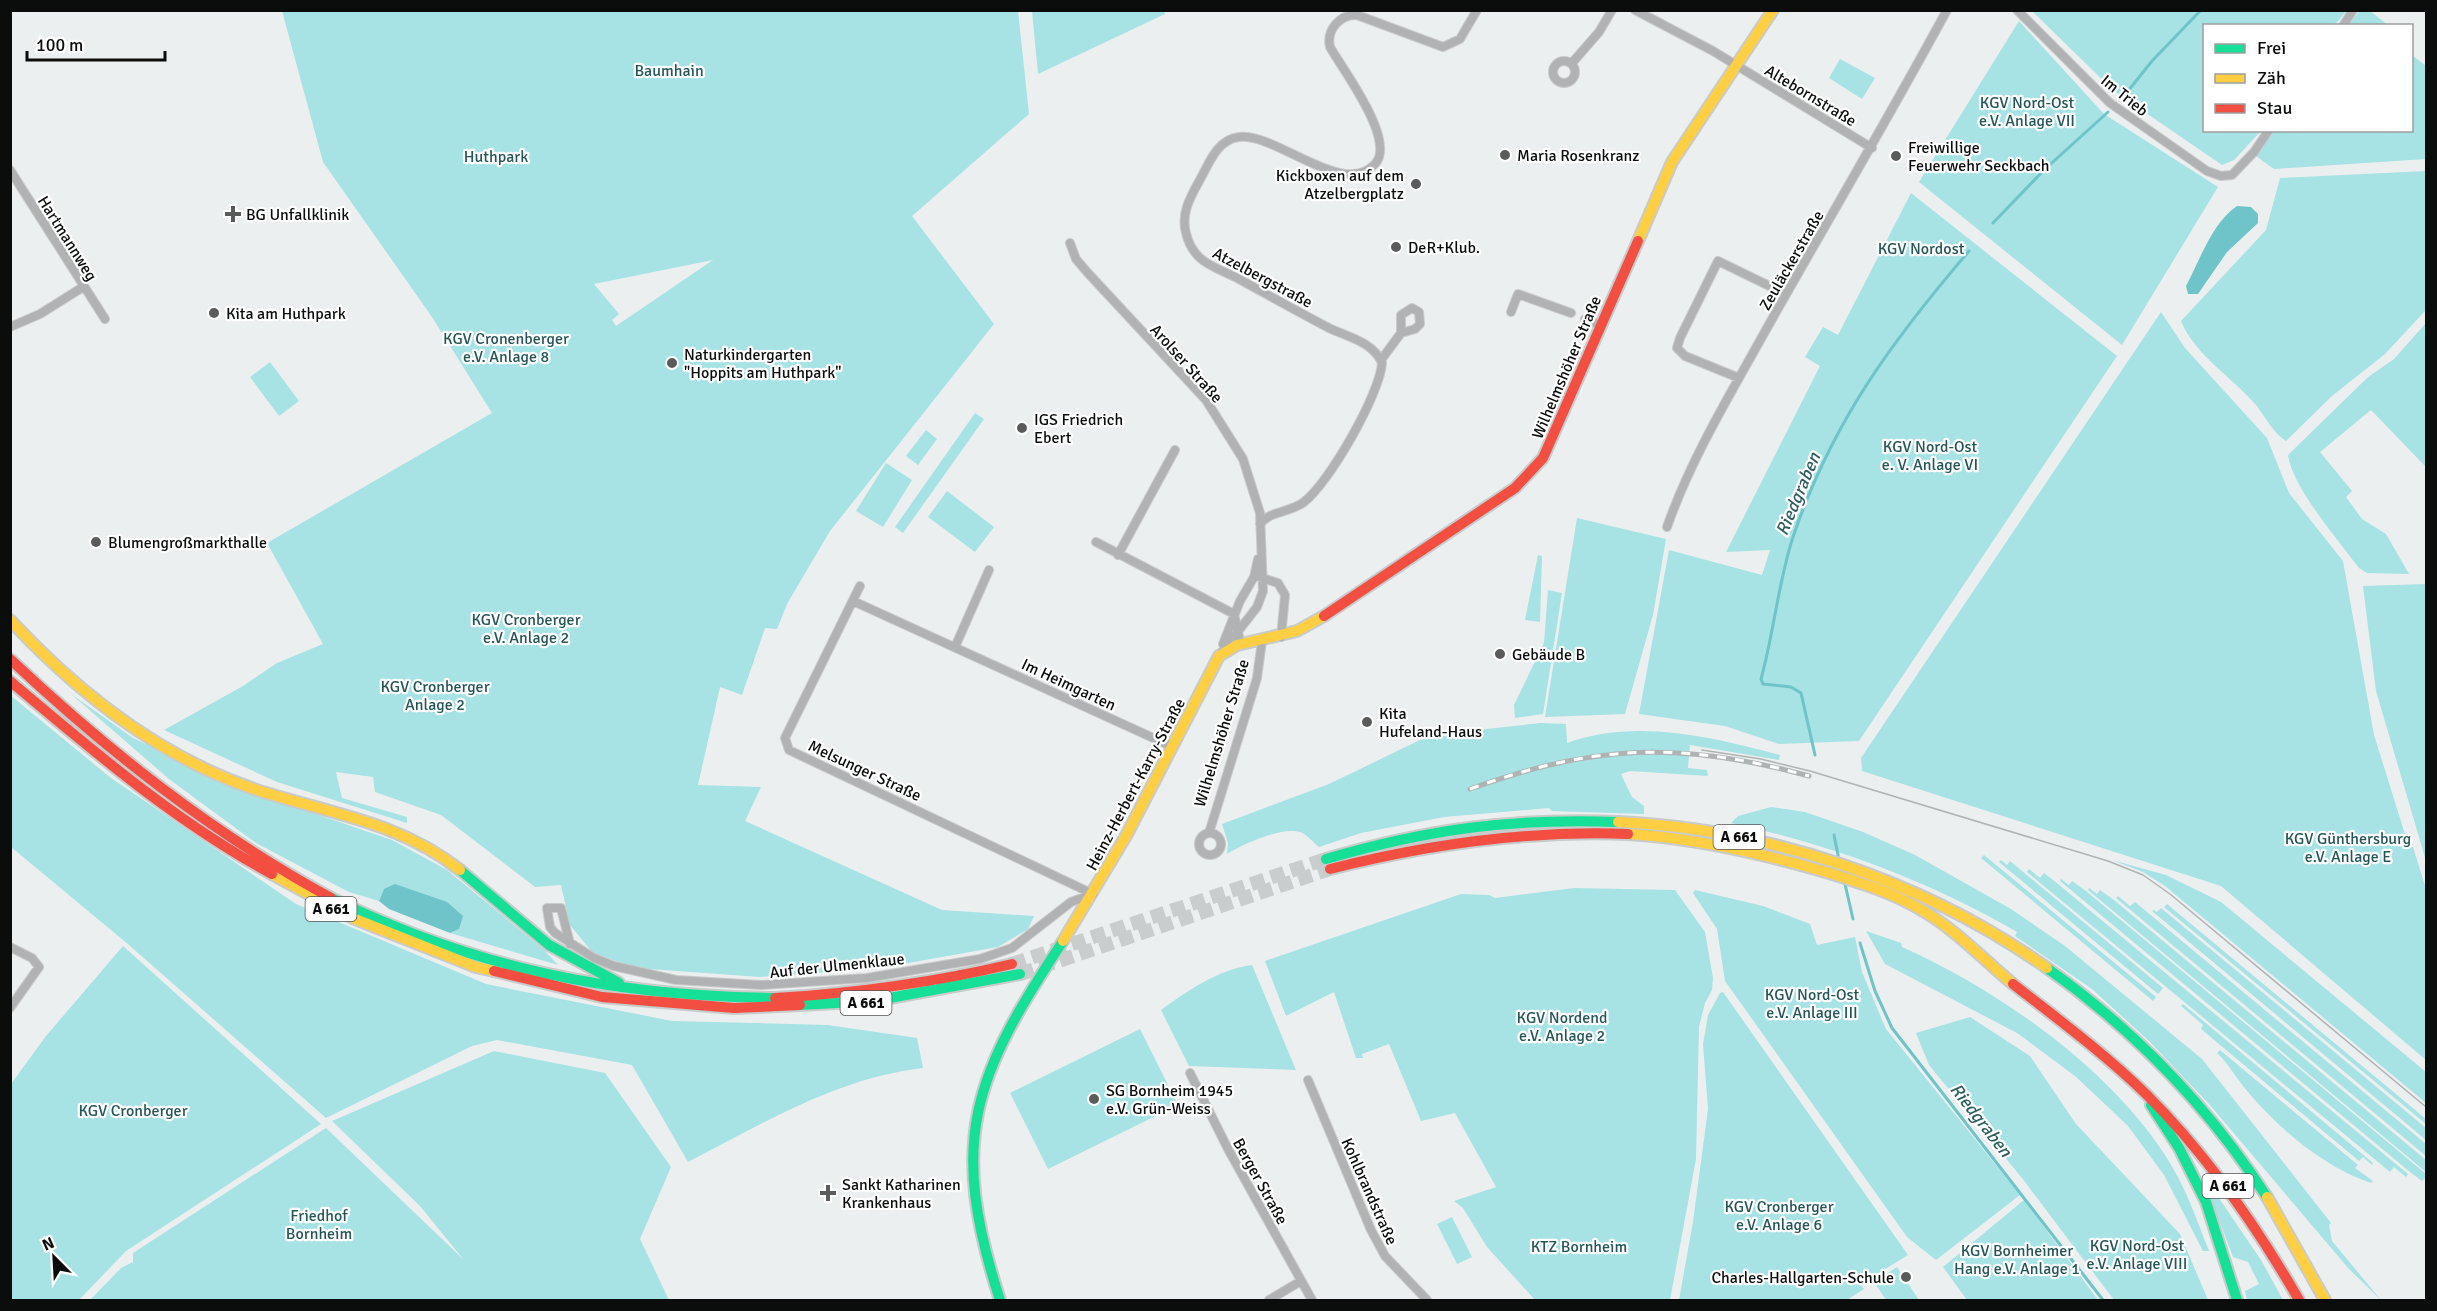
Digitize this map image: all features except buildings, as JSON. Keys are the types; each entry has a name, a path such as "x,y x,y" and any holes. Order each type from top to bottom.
{"main road":[{"name":"Wilhelmshöher Straße","path":"1281,637 1307,627 1526,479 1543,458 1671,162 1773,10"},
{"path":"10,620 86,694 164,748 206,769 253,788 402,833 442,855 561,953 632,989"},
{"path":"1218,656 1227,650 1281,637"},
{"name":"Heinz-Herbert-Karry-Straße","path":"1000,1300 979,1230 970,1173 976,1113 996,1050 1093,894 1173,747 1218,656"},
{"name":"A 661","path":"10,659 60,706 188,809 253,853 328,896 384,923 494,961 555,976 632,989 748,1000 833,996 929,983 1012,964"},
{"name":"A 661","path":"10,681 178,816 213,841 272,877 386,935 456,961 528,982 665,1006 778,1010 886,1001 1020,974"},
{"name":"A 661","path":"1328,864 1463,838 1552,826 1632,833 1729,846 1816,868 1916,900 2006,940 2060,976 2113,1018 2166,1067 2240,1158 2287,1231 2325,1300"},
{"name":"A 661","path":"1916,900 2022,991 2060,1017 2138,1085 2176,1122 2221,1175 2259,1230 2299,1300"},
{"path":"2138,1085 2179,1148 2206,1202 2237,1300"}],"street":[{"name":"Atzelbergstraße","path":"1381,360 1372,348 1307,317 1200,258 1189,244 1185,231 1186,207 1214,154 1223,144 1234,138 1248,137 1266,141 1338,172 1353,175 1372,167 1381,154 1380,135 1330,47 1329,36 1334,26 1344,18 1358,15 1436,45 1447,46 1460,39 1477,10"},
{"path":"1572,63 1599,32 1612,10"},
{"name":"Zeuläckerstraße","path":"1666,527 1703,442 1872,148 1947,10"},
{"name":"Im Trieb","path":"2017,10 2110,103 2207,171 2221,176 2232,175 2254,152 2268,132"},
{"path":"2344,24 2353,10"},
{"path":"1637,11 1735,64"},
{"name":"Altebornstraße","path":"1735,64 1872,148"},
{"name":"Hartmannweg","path":"10,170 105,319"},
{"name":"Arolser Straße","path":"1070,243 1077,259 1087,272 1206,400 1243,459 1260,513 1258,577 1261,599 1218,656"},
{"path":"1739,378 1685,356 1677,348 1718,261 1786,294"},
{"path":"10,327 40,314 83,287"},
{"path":"1511,312 1518,294 1571,313"},
{"path":"1585,319 1600,325"},
{"path":"1260,524 1270,515 1303,503 1323,482 1344,449 1377,385 1382,369 1381,360 1401,333"},
{"path":"1118,555 1175,450"},
{"path":"1096,542 1234,614"},
{"path":"955,647 989,570"},
{"path":"1218,656 1234,614 1258,577 1278,583 1285,595 1281,637"},
{"name":"Melsunger Straße","path":"860,586 785,738 789,750 1093,894"},
{"name":"Im Heimgarten","path":"853,601 1173,747"},
{"path":"1234,614 1240,641 1248,644"},
{"name":"Wilhelmshöher Straße","path":"1209,833 1257,678 1262,641"},
{"name":"Auf der Ulmenklaue","path":"570,944 561,908 547,908 550,927 570,944 614,966 676,980 761,985 831,982 953,964 994,955 1024,940 1071,902 1093,894"},
{"path":"10,947 32,958 39,968 10,1008"},
{"name":"Berger Straße","path":"1190,1073 1228,1149 1312,1300"},
{"name":"Kohlbrandstraße","path":"1308,1080 1371,1230 1385,1257 1427,1300"},
{"path":"1269,1300 1301,1281"}],"green space":[{"path":"1164,10 1165,14 1038,74 1032,11"},
{"path":"2360,10 2370,11 2387,24 2350,24"},
{"path":"282,11 1018,11 1029,114 912,216 994,324 830,531 787,604 777,629 765,628 742,695 720,687 698,785 761,787 745,821 942,910 1034,916 1028,929 998,947 875,969 760,977 635,968 593,953 570,925 561,885 535,887 441,815 375,792 373,777 336,772 342,798 407,817 407,823 277,782 164,730 243,686 277,663 323,644 267,543 492,413 432,317 323,162","holes":["713,260 616,326 612,320 619,314 594,284"]},
{"path":"2032,11 2346,11 2336,24 2203,24 2203,132 2260,132 2234,160 2222,165 2114,91"},
{"name":"KGV Nord-Ost e.V. Anlage VII","path":"2019,21 2104,114 2218,187 2122,345 1919,182"},
{"path":"2413,56 2426,66 2426,159 2274,169 2256,156 2273,132 2413,132"},
{"path":"1840,59 1875,78 1862,99 1829,78"},
{"path":"2426,171 2426,310 2385,354 2332,396 2286,441 2273,429 2256,405 2195,345 2181,321 2266,230 2280,178"},
{"name":"KGV Nord-Ost e. V. Anlage VI","path":"1911,193 2117,356 1859,741 1779,744 1725,726 1639,714 1669,550 1762,575 1770,550 1726,552 1820,366 1805,357 1823,327 1838,335"},
{"name":"KGV Günthersburg e.V. Anlage E","path":"2161,312 2185,348 2267,438 2289,493 2343,561 2374,735 2409,847 2413,847 2426,889 2426,1060 2221,886 1862,771 1861,758"},
{"path":"2426,323 2426,467 2371,410 2320,452 2352,491 2346,497 2362,519 2386,534 2409,574 2367,573 2359,568 2307,498 2291,468 2288,455 2368,377 2394,359"},
{"path":"270,362 299,401 279,416 250,377"},
{"path":"975,413 984,419 903,533 895,527"},
{"path":"926,430 937,439 918,465 906,456"},
{"path":"886,463 912,480 883,527 856,511"},
{"path":"947,491 994,527 975,552 928,517"},
{"path":"1577,518 1666,539 1653,615 1625,714 1545,717"},
{"path":"1538,555 1542,556 1540,622 1525,620"},
{"path":"2426,584 2426,861 2376,691 2363,586"},
{"path":"1548,590 1562,593 1543,714 1515,718 1514,705 1544,643"},
{"path":"71,694 133,738 234,786 392,840 447,870 543,949 558,965 450,933 459,929 384,889 379,901 349,892 256,843 169,779"},
{"path":"10,695 111,778 296,904 486,984 672,1021 828,1025 917,1038 923,1068 891,1073 831,1092 773,1118 688,1162 632,1065 497,1040 472,1046 326,1118 129,945 11,847"},
{"path":"1541,723 1566,724 1567,743 1619,732 1646,731 1701,737 1780,755 1779,760 1690,745 1688,768 1707,770 1708,776 1630,771 1621,774 1632,797 1644,806 1644,814 1552,811 1549,808 1444,817 1361,833 1319,847 1307,836 1292,831 1272,834 1252,841 1227,854 1228,843 1222,824 1329,784 1420,740 1458,732"},
{"path":"1771,807 1805,812 1863,832 1915,855 2011,909 2065,946 2202,1059 2331,1223 2329,1225 2332,1241 2381,1300 2349,1269 2209,1104 2149,1041 2092,989 2015,936 2017,932 1949,896 1842,853 1731,823 1738,816"},
{"path":"1984,855 2156,997 2153,1001 1981,858"},
{"path":"2001,860 2007,865 2010,861 2163,988 2158,994 1999,862"},
{"path":"2112,860 2166,875 2221,902 2426,1072 2426,1103 2165,886 2143,872"},
{"path":"2029,869 2040,878 2044,873 2058,884 2408,1174 2406,1177 2394,1167 2390,1172 2027,872"},
{"path":"2061,879 2069,885 2072,881 2086,891 2426,1174 2426,1177 2422,1181 2410,1172 2060,881"},
{"name":"KGV Nordend e.V. Anlage 2","path":"1574,888 1675,890 1705,932 1713,978 1712,990 1705,1003 1699,1027 1696,1159 1670,1300 1535,1300 1487,1247 1463,1208 1454,1201 1496,1187 1455,1113 1421,1121 1389,1044 1362,1054 1363,1058 1356,1058 1334,992 1286,1016 1265,961 1461,894 1489,895 1495,898"},
{"path":"2089,888 2097,894 2100,890 2114,900 2426,1160 2426,1172 2088,890"},
{"name":"KGV Nord-Ost e.V. Anlage III","path":"1695,890 1763,906 1810,924 1817,945 1855,937 1862,972 1886,1029 2020,1195 1936,1260 1907,1237 1725,981 1717,929 1693,893"},
{"path":"2118,896 2130,906 2135,902 2426,1144 2426,1156 2116,898"},
{"path":"2167,904 2426,1119 2426,1124 2164,907"},
{"path":"2161,908 2426,1128 2426,1140 2152,911 2157,912"},
{"path":"1866,931 1901,943 1902,947 1975,985 2012,1008 2082,1061 2141,1122 2165,1155 2195,1214 2209,1251 2203,1251 2164,1175 2128,1126 2075,1076 2017,1033 1885,964"},
{"name":"KGV Cronberger","path":"123,946 321,1124 126,1251 79,1300 11,1300 11,1084 46,1036"},
{"path":"1252,965 1296,1070 1189,1066 1161,1010 1215,976"},
{"name":"KGV Cronberger e.V. Anlage 6","path":"1723,992 1908,1255 1861,1284 1864,1289 1847,1300 1679,1300 1693,1222 1708,1109 1703,1044 1708,1015 1720,993"},
{"path":"2183,1004 2373,1163 2372,1165 2363,1157 2359,1161 2201,1029 2203,1025 2181,1006"},
{"name":"KGV Nord-Ost e.V. Anlage VIII","path":"1970,1017 2030,1056 2076,1124 2180,1234 2208,1300 2114,1300 2022,1178 1929,1065 1916,1033"},
{"name":"SG Bornheim 1945 e.V. Grün-Weiss","path":"1140,1029 1178,1105 1048,1169 1010,1093"},
{"path":"2220,1050 2358,1165 2355,1168 2373,1181 2371,1183 2336,1167 2304,1146 2274,1120 2244,1087 2217,1053"},
{"name":"Friedhof Bornheim","path":"494,1051 605,1073 671,1167 640,1239 669,1300 90,1300 121,1268 133,1262 133,1253 326,1128 463,1259 420,1206 332,1121"},
{"path":"2212,1188 2261,1260 2283,1300 2247,1300 2245,1291 2259,1284 2248,1262 2233,1257 2208,1191"},
{"name":"KGV Bornheimer Hang e.V. Anlage 1","path":"2024,1200 2098,1300 1967,1300 1943,1267"},
{"path":"1452,1217 1472,1257 1457,1264 1437,1224"},
{"path":"1897,1267 1919,1300 1886,1300 1874,1282"}],"shaded area":[{"path":"2237,206 2251,207 2258,214 2258,223 2227,252 2198,294 2188,294 2186,286 2207,243 2220,222"},
{"path":"395,884 447,902 463,916 459,929 450,933 389,909 379,901 384,889"}],"waterway":[{"name":"Riedgraben","path":"2128,91 2152,61 2201,10"},
{"name":"Riedgraben","path":"1993,223 2044,170 2108,112"},
{"name":"Riedgraben","path":"1815,755 1801,693 1791,687 1763,684 1761,679 1793,537 1826,456 1867,385 1915,317 1969,251"},
{"name":"Riedgraben","path":"1834,835 1839,860"},
{"name":"Riedgraben","path":"1845,884 1853,919"},
{"name":"Riedgraben","path":"1860,943 1875,991 1892,1028 2103,1300"}],"tunnel":[{"path":"1012,964 1326,859"},
{"path":"1020,974 1330,869"}],"tram line":[{"path":"1702,750 1761,759 1810,771 2108,861 2143,875 2170,894 2426,1107"}],"railway":[{"path":"1470,789 1557,763 1638,752 1719,757 1809,776"}],"traffic: fast":[{"path":"1326,859 1400,840 1470,828 1542,822 1618,822"},
{"path":"460,870 549,945 619,983"},
{"path":"331,898 385,923 439,943 547,974 658,992 775,998"},
{"path":"1000,1300 984,1244 975,1196 973,1152 978,1111 990,1072 1008,1032 1063,941"},
{"path":"2047,968 2111,1018 2168,1072 2220,1132 2267,1197"},
{"path":"800,1005 873,1001 1020,974"},
{"path":"2151,1105 2179,1148 2206,1202 2237,1300"}],"traffic: slow":[{"path":"1638,241 1672,162 1773,10"},
{"path":"1063,941 1126,836 1219,656 1237,645 1297,631 1324,616"},
{"path":"10,620 36,647 92,697 153,741 185,759 254,789 387,829 437,853 460,870"},
{"path":"1618,822 1675,827 1731,836 1788,848 1843,865 1897,885 1949,909 1999,937 2047,968"},
{"path":"1628,834 1678,839 1753,853 1826,872 1886,892 1933,917 2013,984"},
{"path":"272,874 355,919 476,967 494,971"},
{"path":"2267,1197 2325,1300"}],"traffic: jam":[{"path":"1324,616 1515,488 1543,458 1638,241"},
{"path":"10,659 85,726 163,789 245,846 331,898"},
{"path":"10,681 104,759 169,809 202,832 272,874"},
{"path":"1330,869 1404,852 1478,841 1552,834 1628,834"},
{"path":"775,998 894,986 953,977 1012,964"},
{"path":"494,971 602,997 734,1008 800,1005"},
{"path":"2013,984 2115,1065 2169,1118 2230,1192 2266,1245 2299,1300"}],"place":[{"name":"Maria Rosenkranz","path":"1505,155"},
{"name":"Freiwillige Feuerwehr Seckbach","path":"1896,156"},
{"name":"Kickboxen auf dem Atzelbergplatz","path":"1416,184"},
{"name":"BG Unfallklinik","path":"233,214"},
{"name":"DeR+Klub.","path":"1396,247"},
{"name":"Kita am Huthpark","path":"214,313"},
{"name":"Naturkindergarten \"Hoppits am Huthpark\"","path":"672,363"},
{"name":"IGS Friedrich Ebert","path":"1022,428"},
{"name":"Blumengroßmarkthalle","path":"96,542"},
{"name":"Gebäude B","path":"1500,654"},
{"name":"Kita Hufeland-Haus","path":"1367,722"},
{"name":"SG Bornheim 1945 e.V. Grün-Weiss","path":"1094,1099"},
{"name":"Sankt Katharinen Krankenhaus","path":"828,1193"},
{"name":"Charles-Hallgarten-Schule","path":"1906,1277"}],"park label":[{"name":"Baumhain","path":"669,70"},
{"name":"Huthpark","path":"496,156"},
{"name":"KGV Nordost","path":"1921,248"},
{"name":"KGV Cronenberger e.V. Anlage 8","path":"506,347"},
{"name":"KGV Cronberger e.V. Anlage 2","path":"526,628"},
{"name":"KGV Cronberger Anlage 2","path":"435,695"},
{"name":"KTZ Bornheim","path":"1579,1246"}]}
